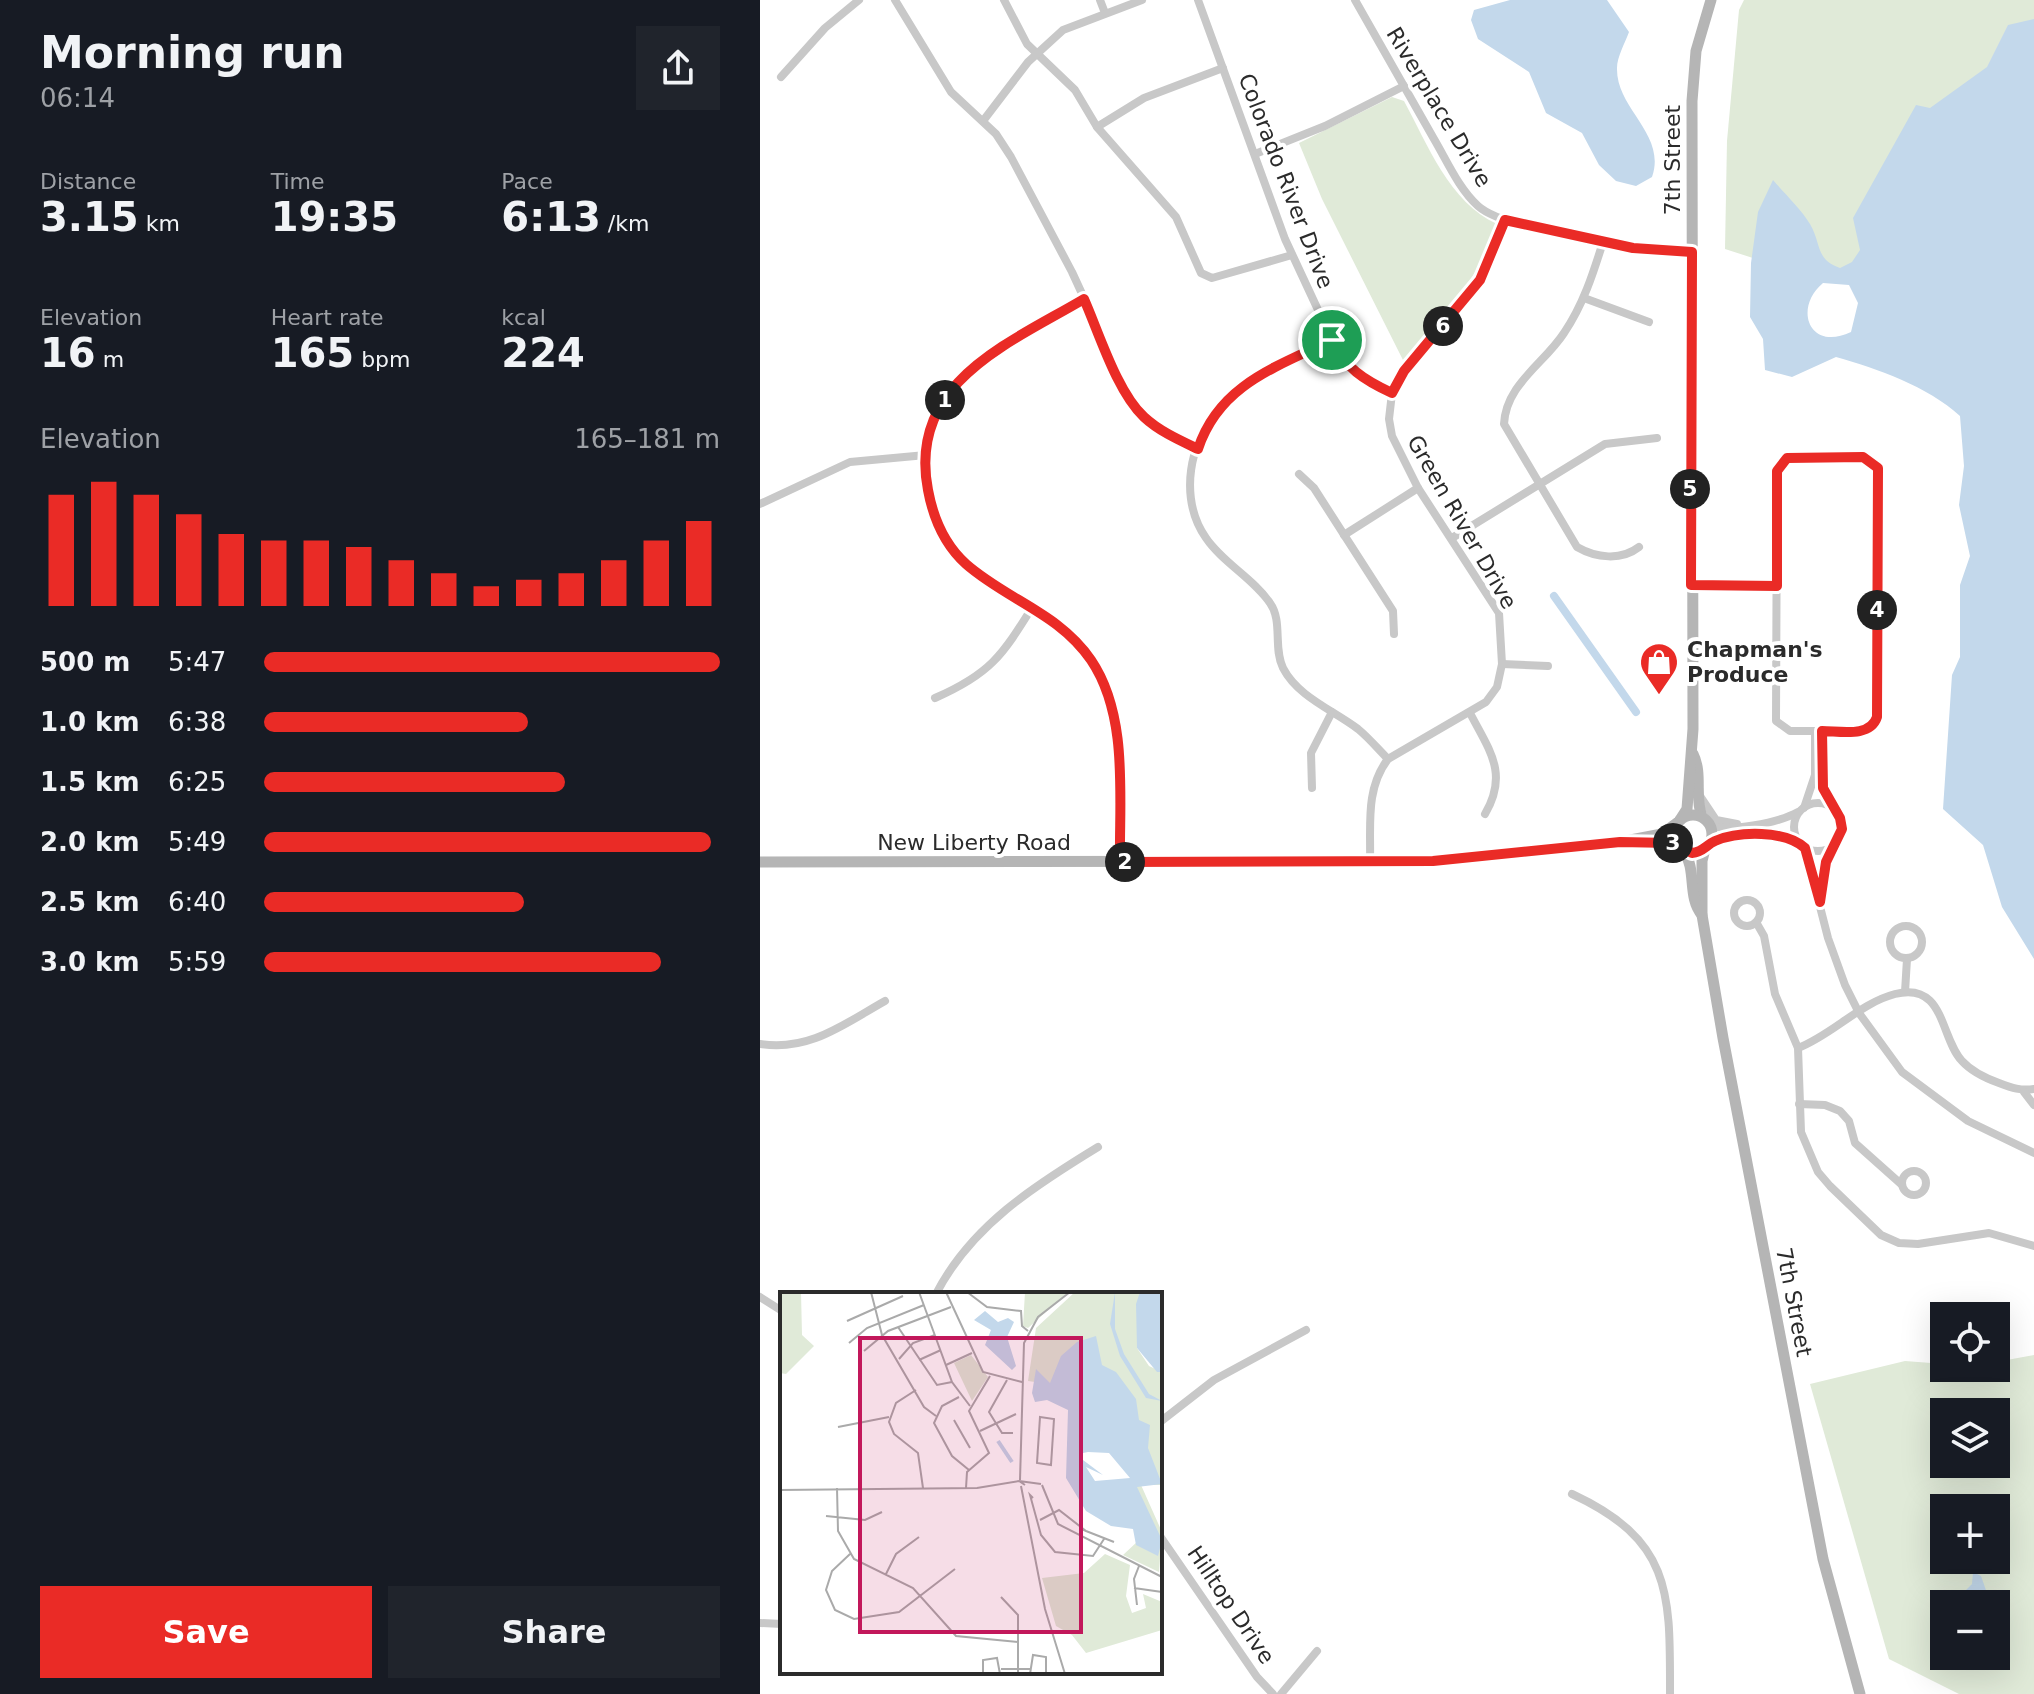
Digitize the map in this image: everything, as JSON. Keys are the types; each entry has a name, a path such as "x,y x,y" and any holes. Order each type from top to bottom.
{"street":[{"path":"781,77 825,28 859,0"},
{"path":"895,0 944,81 983,121 1011,157 1084,299 1130,398 1142,416 1165,433 1198,449"},
{"path":"1004,0 1017,31 1036,54 1075,90 1097,127 1176,217 1198,268 1206,277 1292,255"},
{"path":"1100,0 1105,13"},
{"path":"983,121 1036,54 1063,30 1142,0"},
{"name":"Colorado River Drive","path":"1198,0 1292,255 1332,340 1349,367 1365,381 1392,393"},
{"name":"Riverplace Drive","path":"1355,0 1468,195 1478,206 1505,220 1603,242 1652,251 1692,252"},
{"name":"7th Street","path":"1705,820 1698,791 1698,764 1693,754 1693,73 1701,30 1711,0"},
{"path":"1097,127 1144,98 1223,68"},
{"path":"1255,154 1325,126 1404,86"},
{"path":"1392,393 1404,371 1480,280 1505,220"},
{"path":"1603,242 1584,298 1563,335 1507,402 1504,424 1577,547 1590,555 1630,554 1639,547"},
{"path":"1584,298 1649,322"},
{"path":"1084,299 989,354 965,372 937,414 926,455 930,501 949,544 978,574 1064,628 1092,662 1118,738 1120,862"},
{"path":"1332,340 1244,383 1215,412 1189,474 1192,513 1207,540 1270,603 1275,615 1278,657 1290,679 1357,729 1388,759 1377,773 1371,792 1370,862"},
{"name":"Green River Drive","path":"1388,759 1486,702 1497,687 1502,664 1499,613 1418,488 1392,436 1389,419 1392,393"},
{"path":"1452,538 1605,444 1657,438"},
{"path":"760,504 850,462 926,455"},
{"path":"1794,457 1863,457 1874,463 1879,474 1877,717 1869,729 1861,731 1818,731 1784,729 1776,721 1779,466 1794,457"},
{"path":"1299,474 1314,488 1393,611 1394,634"},
{"path":"1344,535 1418,488"},
{"path":"1691,585 1777,586"},
{"path":"935,698 972,681 992,666 1033,606"},
{"path":"1502,664 1548,666"},
{"path":"1312,788 1311,753 1332,712"},
{"path":"1470,713 1498,775 1495,796 1485,814"},
{"path":"1818,731 1815,775 1803,808 1794,822 1834,957 1859,1013 1902,1072 1968,1121 2034,1153"},
{"path":"1818,731 1823,788 1842,823 1841,835 1826,862 1820,902"},
{"name":"7th Street","path":"1679,822 1687,809 1688,764 1693,754"},
{"path":"1698,791 1716,820 1746,824"},
{"path":"1833,809 1822,804 1803,808 1777,820 1724,830 1705,820 1688,816 1679,822 1674,832 1680,848 1697,853 1725,839 1766,835 1787,837 1820,851 1835,845"},
{"path":"1705,820 1712,837 1707,847"},
{"name":"New Liberty Road","path":"760,862 1433,861 1620,842 1661,834 1679,822"},
{"name":"New Liberty Road","path":"1620,842 1680,848"},
{"name":"7th Street","path":"1707,847 1702,915 1821,1546 1860,1694"},
{"name":"7th Street","path":"1680,848 1691,867 1695,908 1702,915"},
{"path":"1756,922 1764,936 1775,994 1798,1048 1801,1132 1818,1172 1881,1235 1899,1243 1918,1244 1989,1233 2034,1246"},
{"path":"1903,925 1916,928 1920,934 1918,952 1907,959 1893,949 1894,931 1903,925"},
{"path":"1905,992 1907,959"},
{"path":"1798,1048 1820,1039 1893,994 1905,992 1932,1002 1941,1013 1952,1048 1977,1074 2024,1092 2034,1105"},
{"path":"760,1044 787,1046 818,1038 885,1001"},
{"path":"2024,1092 2034,1089"},
{"path":"1799,1104 1825,1105 1840,1111 1849,1121 1855,1143 1901,1184"},
{"path":"937,1292 959,1256 986,1225 1098,1147"},
{"path":"760,1297 780,1310"},
{"path":"1162,1420 1214,1380 1306,1330"},
{"path":"1572,1494 1604,1510 1632,1533 1659,1572 1670,1613 1670,1694"},
{"name":"Hilltop Drive","path":"1162,1539 1257,1677 1273,1694"},
{"path":"760,1623 780,1624"},
{"path":"1281,1694 1317,1651"}],"green space":[{"path":"1744,0 2034,0 2034,99 1887,272 1787,269 1725,249 1727,141 1739,10"},
{"path":"1392,97 1404,101 1453,187 1480,214 1497,224 1482,261 1462,293 1404,362 1322,199 1299,143"},
{"path":"2034,1355 2034,1694 1959,1694 1889,1659 1810,1384 1905,1361 1930,1363 1930,1382 2010,1382 2010,1359"}],"water":[{"path":"1510,0 1607,0 1629,32 1617,64 1619,83 1653,148 1655,162 1652,177 1636,186 1616,181 1599,165 1582,133 1546,113 1529,72 1478,39 1471,20 1474,10"},
{"path":"2034,19 2034,959 2002,907 1983,845 1943,809 1952,675 1960,657 1960,585 1970,556 1959,505 1964,466 1960,416 1917,387 1836,357 1792,377 1765,370 1763,339 1750,317 1751,263 1758,212 1773,180 1806,218 1826,260 1840,268 1852,262 1860,250 1853,218 1916,105 1930,108 1987,67 2008,25","holes":["1823,283 1849,285 1858,303 1851,332 1837,337 1816,332 1808,315 1814,293"]},
{"path":"1973,1574 1977,1574 1981,1576 1986,1590 1966,1590 1972,1584"}],"waterway":[{"path":"1554,596 1636,712"}],"place":[{"name":"Chapman's Produce","path":"1659,696"}],"route":[{"path":"1505,220 1633,248 1692,252 1691,585 1777,586 1777,471 1787,458 1863,457 1878,468 1877,717 1869,729 1822,731 1823,788 1840,818 1842,829 1826,862 1820,902 1812,884 1805,848 1787,837 1766,835 1716,841 1697,853 1684,851 1671,843 1620,842 1433,861 1120,862 1118,738 1106,696 1092,662 1064,628 978,574 947,542 935,516 927,485 926,455 937,414 951,389 976,363 1084,299 1130,398 1142,416 1165,433 1198,449 1203,432 1230,394 1244,383 1332,340 1349,367 1365,381 1392,393 1404,371 1480,280 1505,220"}]}
